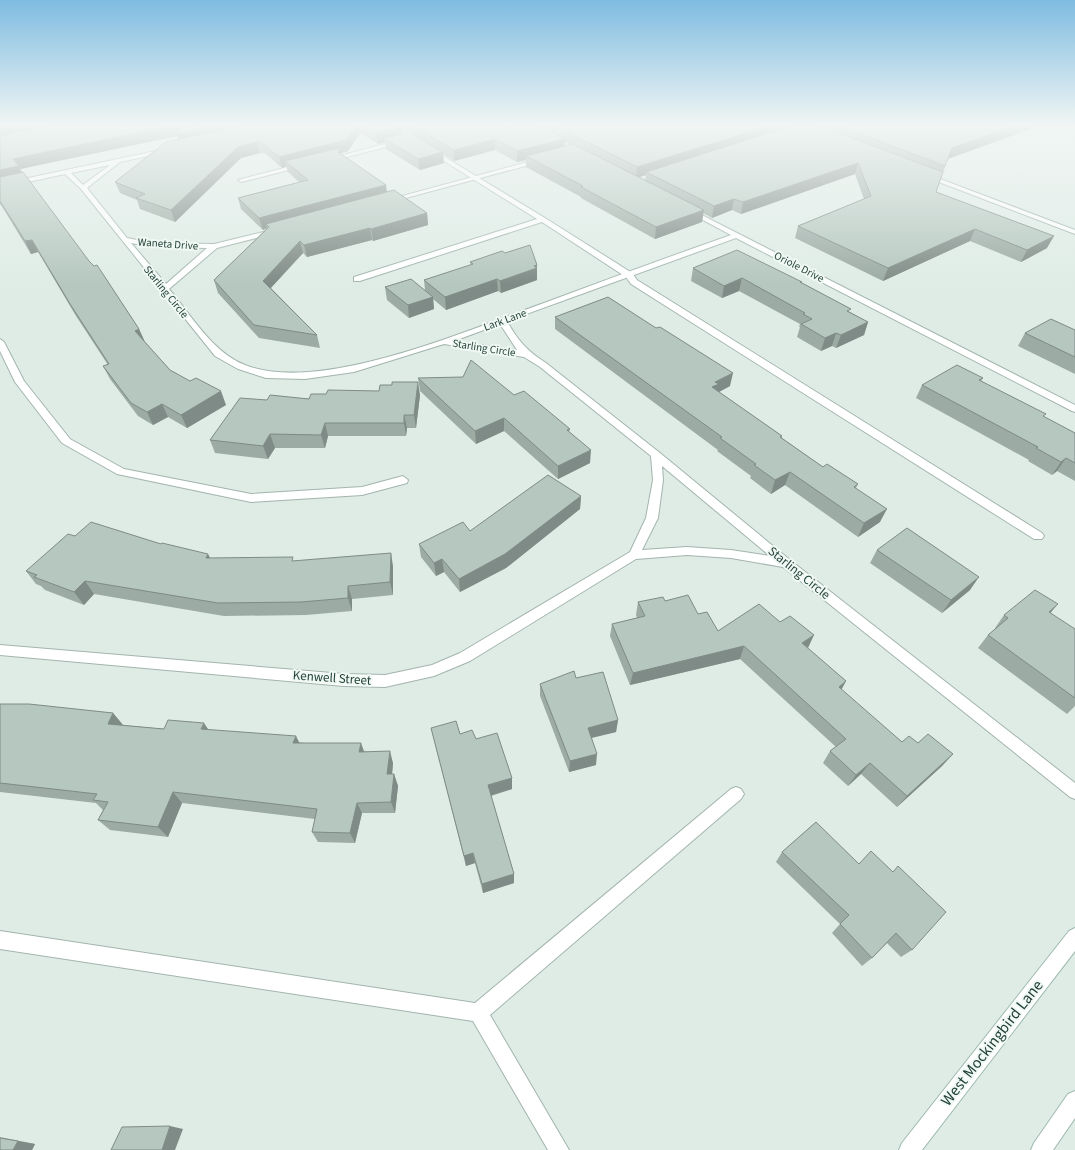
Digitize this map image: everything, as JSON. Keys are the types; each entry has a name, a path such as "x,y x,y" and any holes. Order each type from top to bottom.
{"street":[{"path":"0,186 39,178"},
{"name":"Starling Circle","path":"72,178 83,188 218,354 241,367 266,375"},
{"path":"83,188 97,178"},
{"path":"241,180 250,178"},
{"path":"383,202 474,178"},
{"path":"477,178 629,275 634,282 1038,536"},
{"path":"932,178 1075,232"},
{"name":"Oriole Drive","path":"682,208 1075,409"},
{"path":"357,279 543,219"},
{"name":"Waneta Drive","path":"123,239 153,245 214,246 283,228"},
{"name":"Lark Lane","path":"266,375 305,376 354,369 386,360 503,321 737,235"},
{"name":"Waneta Drive","path":"165,289 214,246"},
{"name":"Starling Circle","path":"503,321 510,337 525,354 543,365 656,455 786,563 1075,792"},
{"path":"0,342 20,382 66,440 121,472 251,498 362,491 403,480"},
{"name":"Starling Circle","path":"443,342 525,354"},
{"path":"634,555 652,518 658,480 656,455"},
{"name":"Kenwell Street","path":"0,650 344,680 385,681 434,670 465,657 634,555 687,551 731,554 786,563"},
{"path":"0,940 478,1014 736,794"},
{"name":"West Mockingbird Lane","path":"909,1150 1075,937"},
{"path":"478,1014 559,1150"},
{"path":"1041,1150 1075,1101"}],"building":[{"path":"0,178 27,178 89,261 94,266 97,265 139,329 135,331 170,370 190,381 196,378 221,391 181,415 162,404 147,412 131,403 103,366 109,364 70,304 32,240 25,241 0,201"},
{"path":"121,178 205,178 171,210 136,198 145,194 115,182"},
{"path":"305,178 375,178 386,185 259,218 238,198 308,180"},
{"path":"567,178 640,178 704,210 656,227 581,187 583,186"},
{"path":"657,178 815,178 743,202 734,199 714,206"},
{"path":"864,178 941,178 936,192 1054,236 1027,250 975,229 888,268 798,226 871,196"},
{"path":"394,190 427,213 371,229 370,228 304,245 300,241 263,281 317,335 254,325 214,280 269,227 266,224"},
{"path":"530,245 537,265 534,266 537,268 500,281 497,279 445,297 424,280 473,264 470,262 502,251 505,253"},
{"path":"737,250 802,282 800,282 851,309 847,311 868,322 841,335 836,333 825,338 801,324 812,319 803,314 805,313 742,278 724,286 693,268"},
{"path":"411,279 433,297 408,305 385,287"},
{"path":"608,297 656,328 660,327 733,373 715,382 719,384 712,387 823,467 827,464 858,484 854,487 887,509 864,523 790,472 775,480 720,438 722,437 555,317"},
{"path":"1051,319 1075,330 1075,357 1025,333"},
{"path":"471,360 514,395 524,391 570,429 567,430 591,450 558,466 504,418 475,431 418,378 463,377"},
{"path":"957,365 983,378 979,380 1046,414 1043,416 1075,433 1075,463 1066,458 1061,462 1036,448 1038,447 922,385"},
{"path":"392,382 418,382 414,415 404,415 404,423 325,423 321,435 270,434 263,446 210,440 240,398 267,400 270,395 309,399 311,394 326,394 328,390 379,391 380,385 392,385"},
{"path":"548,475 581,496 505,554 459,579 442,559 434,563 419,544 463,522 470,531"},
{"path":"91,522 161,544 208,554 206,558 293,557 292,561 391,553 390,582 348,586 348,598 301,602 218,603 85,581 74,592 34,577 37,575 26,571 68,534 75,536"},
{"path":"907,528 979,577 951,600 877,550"},
{"path":"1035,590 1058,604 1049,612 1075,629 1075,698 988,635 1008,618 1004,615"},
{"path":"688,595 698,614 707,612 718,631 759,604 780,622 790,616 814,635 802,643 846,681 839,687 902,742 909,736 918,743 928,734 953,754 907,796 870,763 856,775 830,751 846,739 744,646 633,673 612,624 645,616 638,602 663,597 665,601"},
{"path":"574,671 576,678 603,672 618,720 588,728 597,754 570,761 540,684"},
{"path":"0,704 29,704 113,713 108,724 164,729 168,720 204,723 201,729 296,736 293,743 361,743 359,752 390,751 387,774 394,774 391,802 357,803 350,833 312,832 317,809 173,792 158,827 98,820 108,802 93,800 97,794 0,783"},
{"path":"456,721 460,734 472,730 476,739 497,733 512,778 488,785 514,874 482,884 473,853 464,856 431,728"},
{"path":"816,822 859,864 871,851 893,872 898,866 946,912 912,950 896,933 872,958 840,924 849,915 782,852"},
{"path":"170,1126 162,1150 111,1150 122,1127"},
{"path":"0,1138 18,1141 13,1150 0,1150"}]}
